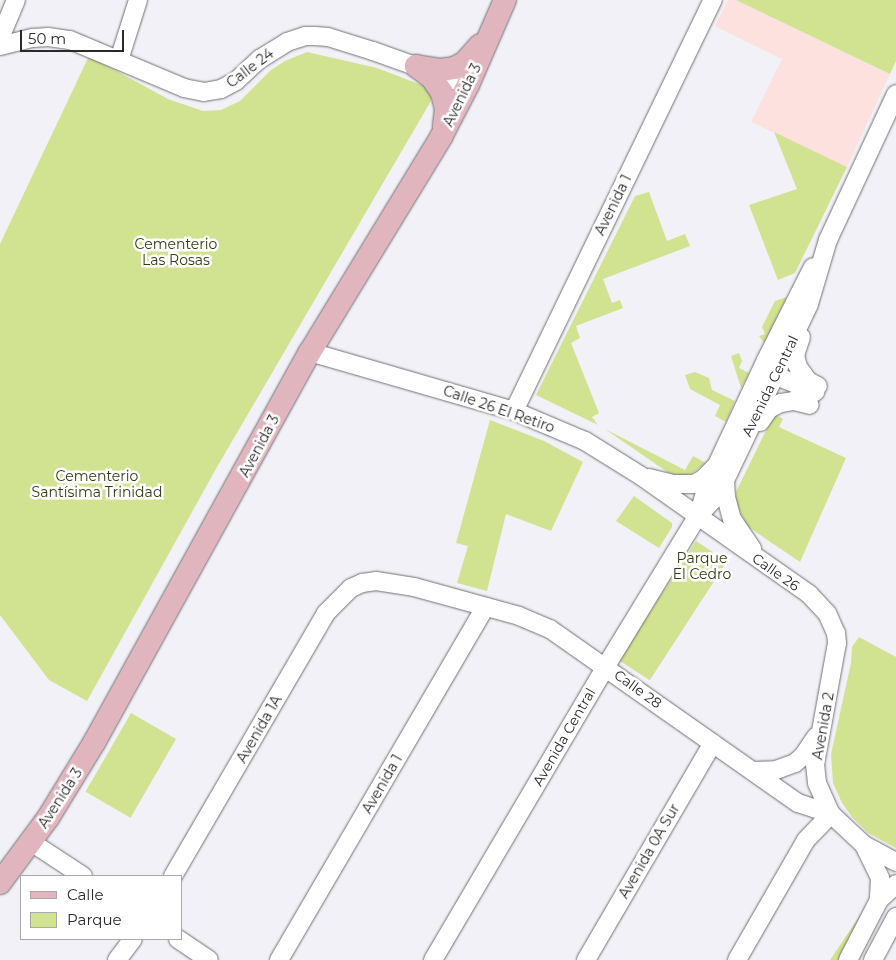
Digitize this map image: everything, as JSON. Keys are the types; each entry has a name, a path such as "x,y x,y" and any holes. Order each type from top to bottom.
{"main road":[{"name":"Avenida 3","path":"0,883 31,842 95,741 310,352 441,137 468,85 505,0"},
{"path":"416,66 440,70 460,66 493,28"},
{"path":"416,66 438,84 445,100 446,118 441,137"}],"street":[{"path":"118,60 138,0"},
{"name":"Avenida 1","path":"514,411 713,0"},
{"path":"14,5 17,30 22,35 33,38"},
{"path":"0,38 14,5"},
{"name":"Calle 24","path":"0,46 33,38 48,37 70,40 184,88 204,92 221,90 236,81 271,51 287,42 305,36 328,37 468,85"},
{"name":"Avenida Central","path":"697,517 708,486 728,457 774,378 788,332 801,303 802,286 825,247 896,94"},
{"name":"Avenida Central","path":"434,960 606,666 697,517 719,493 726,479 728,457 788,332 809,304 825,247"},
{"path":"814,396 798,367 795,355 813,310 817,275"},
{"name":"Calle 26 El Retiro","path":"310,352 514,411 585,441 641,476 697,517"},
{"path":"714,528 710,502 713,488 762,386 774,378 781,378 814,396"},
{"path":"641,476 673,484 694,484 728,457 746,450 760,420 769,409 787,401 802,402 814,396"},
{"path":"726,479 726,497 732,519 742,538 764,563"},
{"name":"Calle 26","path":"697,517 809,594 827,613"},
{"name":"Calle 28","path":"351,588 362,583 392,582 519,616 550,628 798,803 831,814 864,844 896,862"},
{"name":"Avenida 1A","path":"174,875 326,613 351,588"},
{"name":"Avenida 1","path":"279,960 485,607"},
{"name":"Avenida 2","path":"827,613 836,633 837,643 816,753 816,774 821,794 831,814"},
{"path":"753,771 776,770 795,763 804,756 820,730"},
{"name":"Avenida 0A Sur","path":"586,960 713,743"},
{"path":"736,960 806,840 831,814"},
{"path":"31,842 82,875"},
{"path":"864,844 880,878 879,900"},
{"path":"848,960 879,900 896,884"},
{"path":"872,960 896,917"},
{"path":"117,960 132,940"},
{"path":"179,940 209,960"}],"shaded area":[{"path":"728,0 736,0 890,74 847,167 751,122 782,59 715,26"}],"green space":[{"path":"736,0 896,0 896,61 890,74"},
{"name":"Cementerio Las Rosas","path":"307,52 377,68 424,86 431,95 431,101 217,467 87,701 49,680 0,615 0,244 89,56 168,99 203,111 221,110 240,101 271,70 285,61"},
{"path":"774,132 847,167 795,273 778,280 749,205 797,189"},
{"path":"649,192 667,241 685,234 690,246 603,279 612,303 620,300 623,308 576,326 580,338 571,343 599,413 592,417 598,425 536,395 635,196"},
{"path":"787,297 764,343 759,336 765,334 762,327 775,301"},
{"path":"739,353 742,361 739,368 749,373 741,388 731,356"},
{"path":"695,372 709,378 712,390 735,401 726,422 715,416 720,405 690,389 685,375"},
{"path":"774,414 783,419 779,427 846,458 800,562 747,526 736,503 736,492"},
{"path":"490,420 544,441 583,462 551,531 506,514 487,591 457,583 468,546 456,543"},
{"path":"605,429 685,470 693,456 706,463 687,477 673,476"},
{"path":"634,496 672,523 672,527 659,548 616,521"},
{"name":"Parque El Cedro","path":"696,541 727,561 650,680 619,660"},
{"path":"859,637 896,657 896,848 868,833 852,817 842,803 833,783 831,754 851,663 852,647"},
{"path":"131,713 176,739 131,818 86,792"},
{"path":"867,905 839,960 830,960"}],"park label":[{"name":"Cementerio Santísima Trinidad","path":"97,484"}]}
